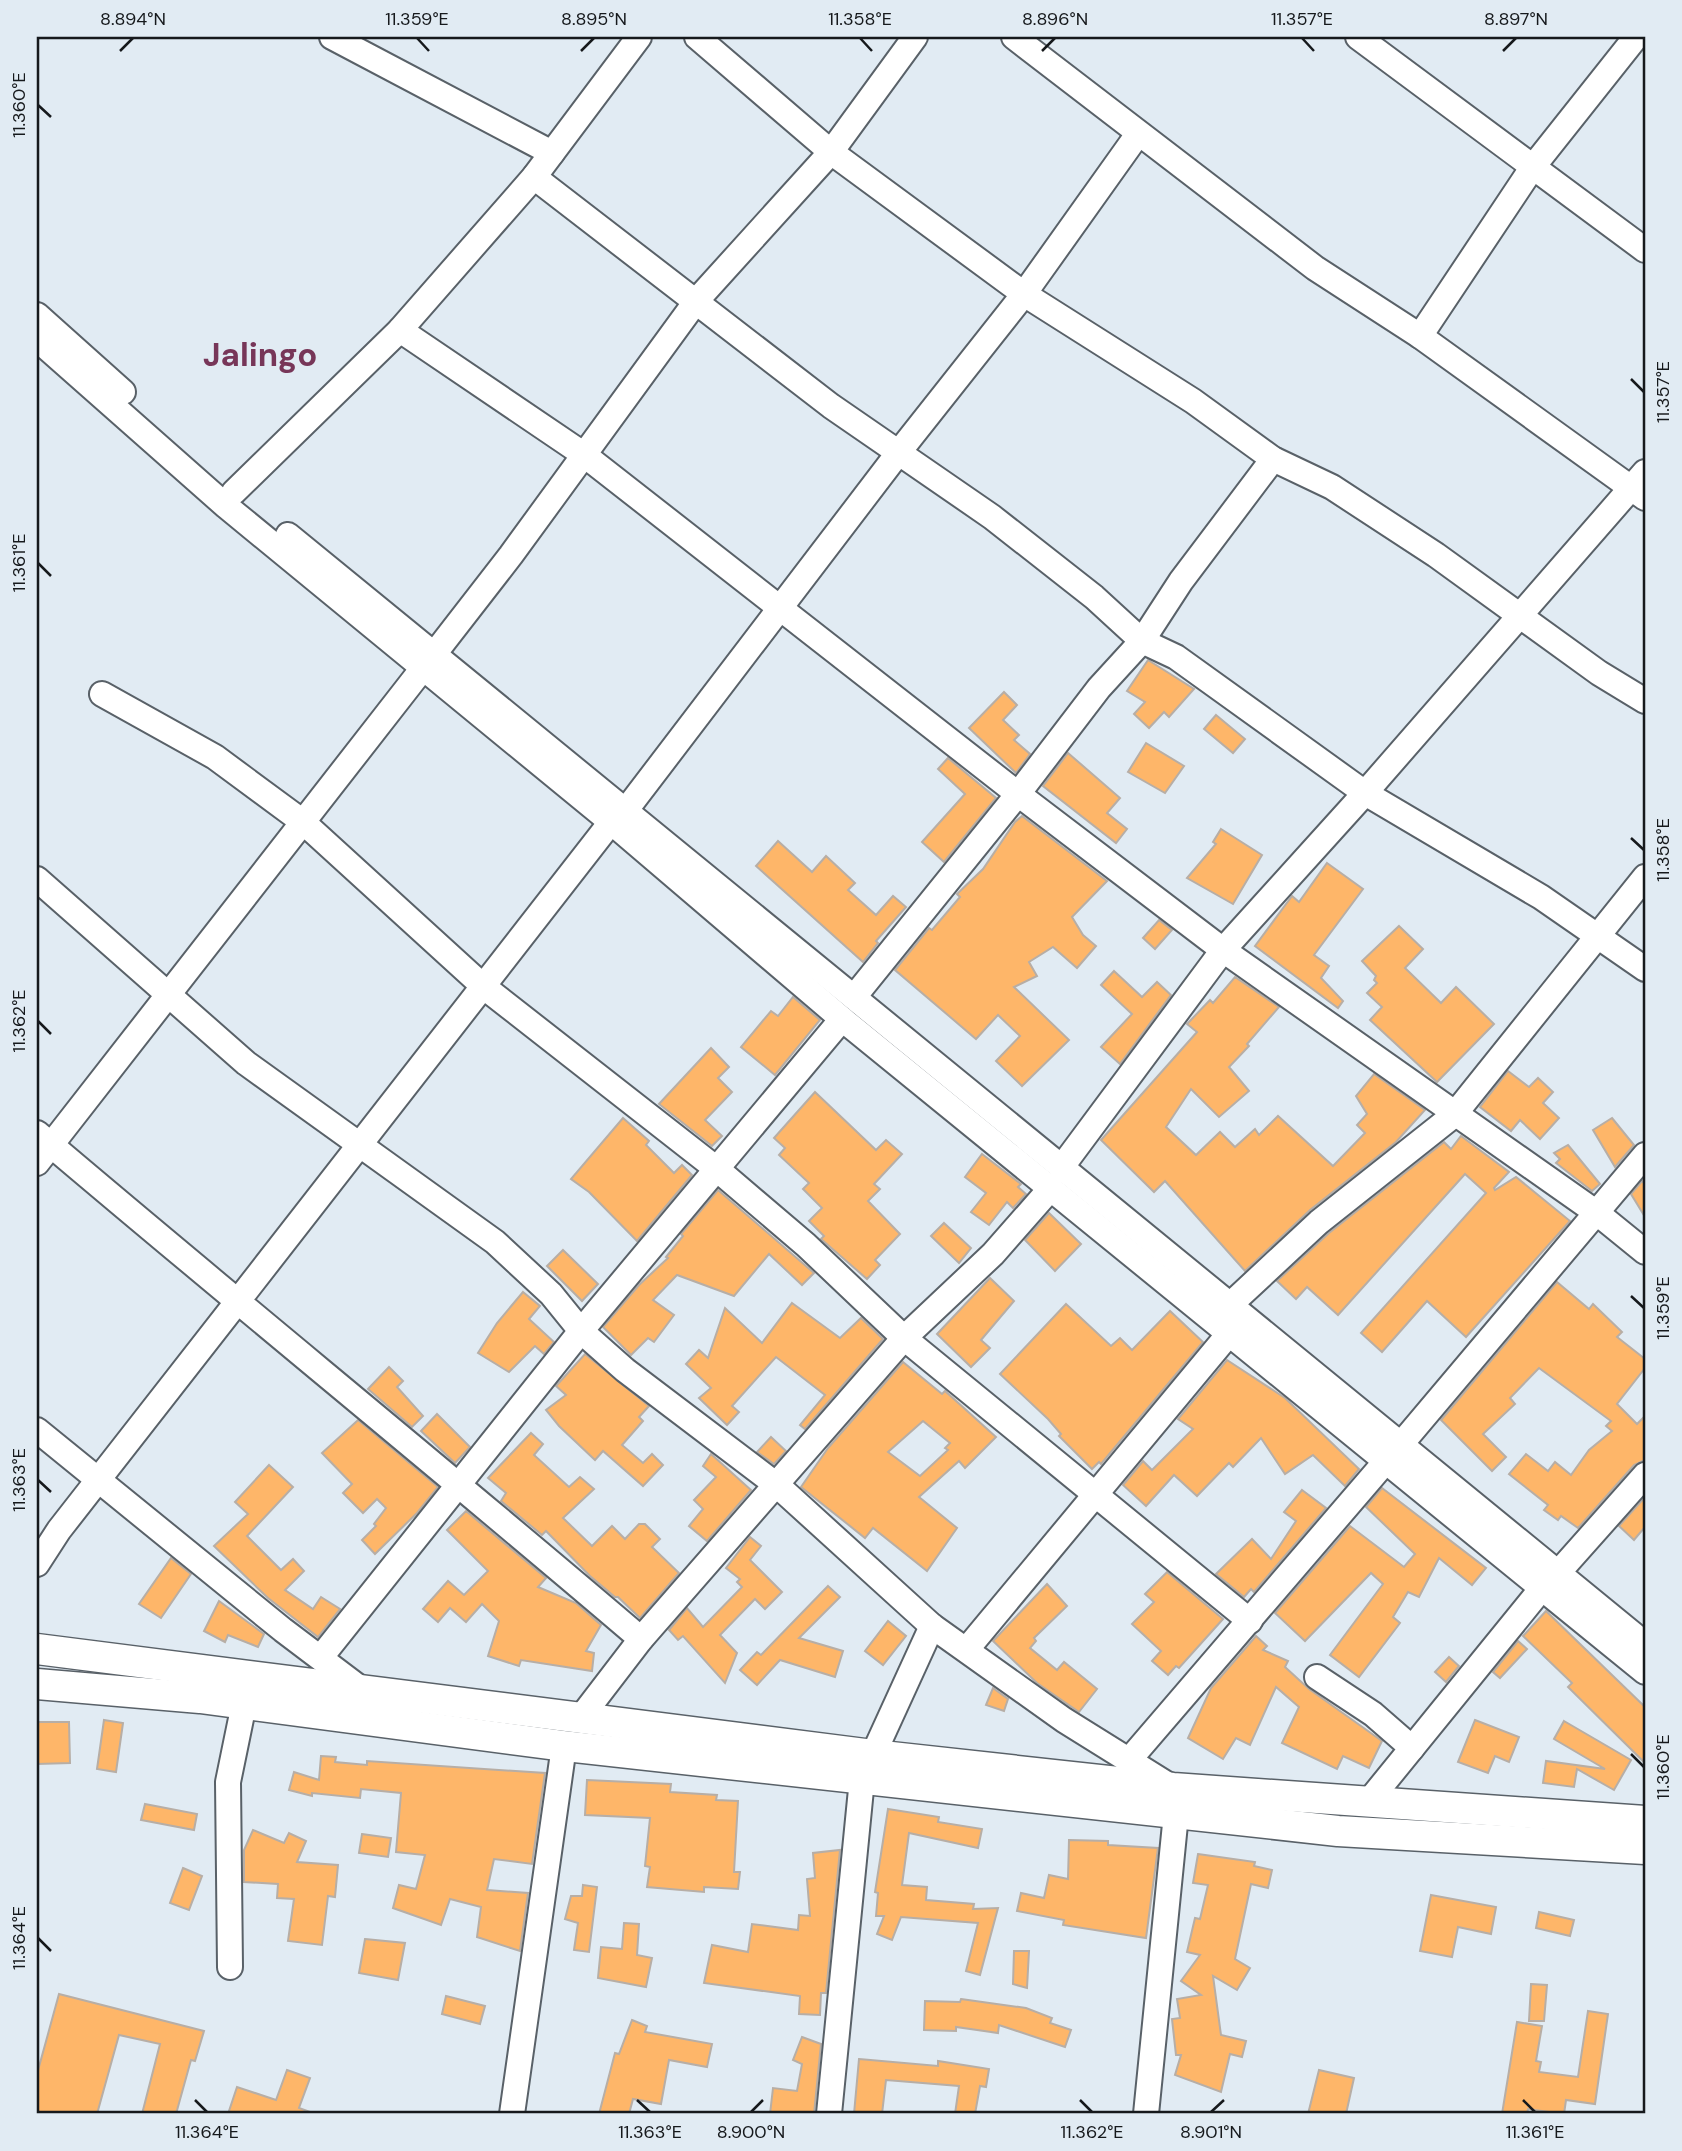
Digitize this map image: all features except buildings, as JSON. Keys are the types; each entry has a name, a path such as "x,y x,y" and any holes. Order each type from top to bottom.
{"main road":[{"path":"37,1649 366,1693 582,1716 867,1767"},
{"path":"37,1684 244,1704 564,1746 867,1767 1174,1801 1338,1831 1645,1849"},
{"path":"1174,1801 1369,1801 1645,1821"}],"street":[{"path":"332,37 552,153"},
{"path":"234,492 400,330 534,177 639,37"},
{"path":"697,37 831,152 1024,294 1193,401 1273,459 1332,487 1436,555 1520,618 1599,673 1645,701"},
{"path":"641,1639 461,1485 41,1147 167,995 429,661 696,300 831,152 915,37"},
{"path":"582,1716 641,1639 778,1486 904,1338 993,1254 1056,1178 1223,950 1641,486 1315,268 1014,37"},
{"path":"1358,37 1645,250"},
{"path":"1420,336 1532,168 1636,37"},
{"path":"37,1564 235,1302 362,1146 1024,294 1138,134"},
{"path":"534,177 831,406 992,516 1094,597 1142,641 1176,657 1210,678 1365,793 1541,897 1645,968"},
{"path":"37,315 234,492 429,661 619,816 854,997 1228,1335 1394,1452"},
{"path":"400,330 583,454 779,609 1223,950 1597,1213 1645,1252"},
{"path":"37,339 226,506 429,661"},
{"path":"854,997 1018,794 1099,688 1142,641 1181,581 1273,459"},
{"path":"102,694 215,757 303,822 484,987 718,1170 806,1245 904,1338 1250,1621"},
{"path":"619,816 842,1020 1231,1304 1394,1452 1550,1581 1645,1672"},
{"path":"1231,1304 1319,1222 1454,1115 1645,877"},
{"path":"37,879 78,912 167,995 246,1063 495,1242 551,1294 581,1331 625,1370 778,1486 932,1626 1065,1720 1130,1759 1174,1801 1146,2114"},
{"path":"321,1657 461,1485 581,1331 842,1020"},
{"path":"1130,1759 1645,1156"},
{"path":"967,1649 1228,1335"},
{"path":"37,1430 366,1693"},
{"path":"1369,1801 1550,1581 1645,1475"},
{"path":"1550,1581 1645,1644"},
{"path":"829,2114 867,1767 932,1626"},
{"path":"1317,1677 1373,1714 1412,1748"},
{"path":"230,1967 226,1839 228,1782 244,1704"},
{"path":"512,2114 564,1746"}],"district":[{"name":"Jalingo","path":"260,354"}]}
